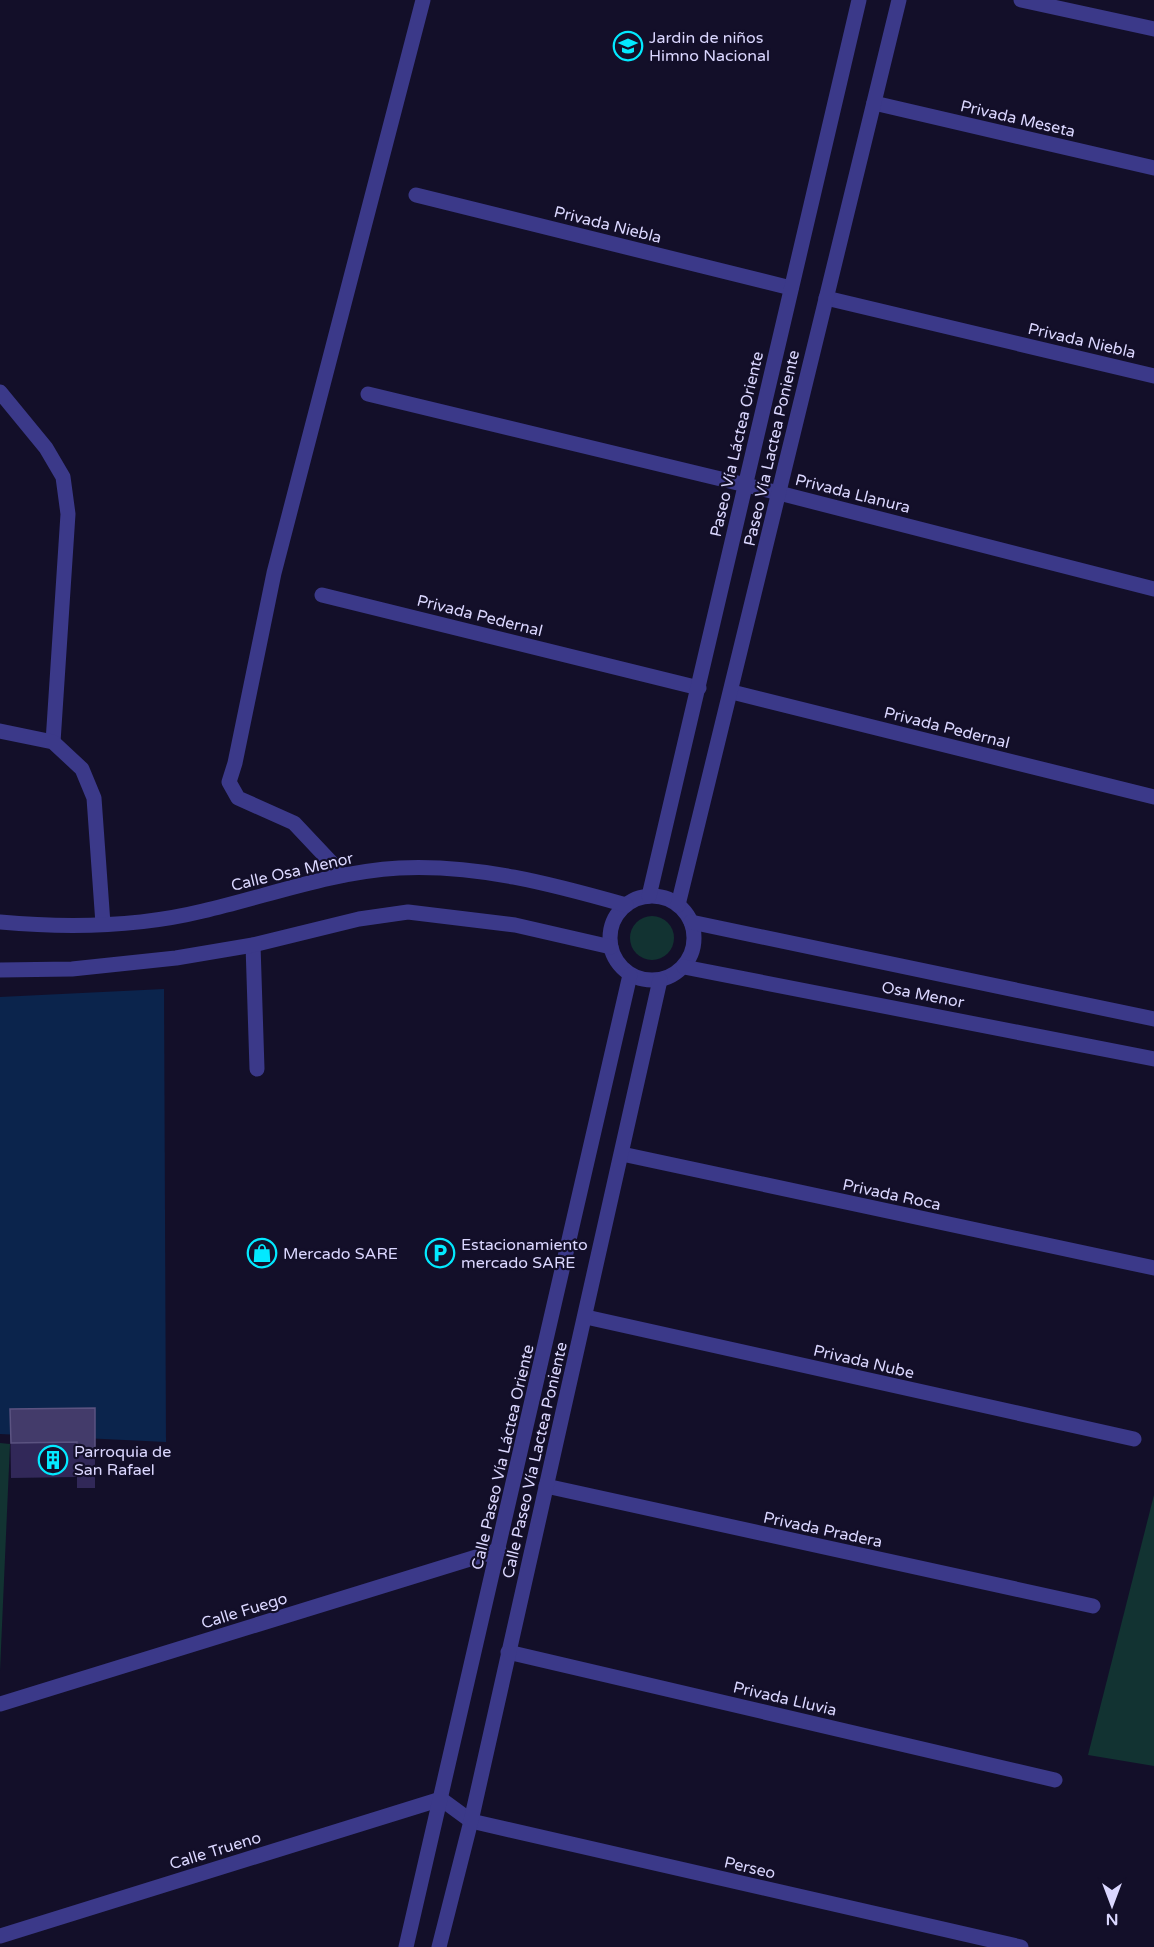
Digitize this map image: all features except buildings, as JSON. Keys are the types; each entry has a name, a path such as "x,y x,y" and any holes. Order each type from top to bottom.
{"street":[{"path":"343,875 294,823 238,798 228,782 235,763 277,561 423,0"},
{"name":"Paseo Vía Láctea Oriente","path":"649,896 699,688 743,485 859,0"},
{"name":"Paseo Vía Lactea Poniente","path":"678,905 732,692 899,0"},
{"path":"1021,0 1154,29"},
{"name":"Privada Meseta","path":"874,103 1154,168"},
{"name":"Privada Niebla","path":"416,195 791,288"},
{"name":"Privada Niebla","path":"826,298 1154,376"},
{"path":"0,392 46,448 63,477 68,514 53,742"},
{"name":"Privada Llanura","path":"368,394 779,493 1154,589"},
{"name":"Privada Pedernal","path":"322,595 699,688"},
{"name":"Privada Pedernal","path":"732,692 1154,797"},
{"path":"0,731 53,742 82,769 94,798 103,924"},
{"name":"Calle Osa Menor","path":"0,922 47,926 135,923 202,912 343,875 399,868 512,875 626,905"},
{"path":"649,896 660,897 678,905 691,922 694,945 684,966 673,975 660,980 640,979 630,975 617,963 611,947 612,924 626,905 649,896"},
{"path":"0,970 72,969 176,958 253,945 359,919 408,912 515,925 611,947"},
{"name":"Osa Menor","path":"691,922 1154,1019"},
{"path":"253,945 257,1069"},
{"name":"Osa Menor","path":"684,966 1154,1059"},
{"name":"Calle Paseo Vía Láctea Oriente","path":"406,1947 630,975"},
{"name":"Calle Paseo Vía Lactea Poniente","path":"439,1947 471,1821 660,980"},
{"name":"Privada Roca","path":"622,1154 1154,1268"},
{"name":"Privada Nube","path":"586,1317 1134,1440"},
{"name":"Privada Pradera","path":"546,1486 1093,1606"},
{"name":"Calle Fuego","path":"0,1704 499,1550"},
{"name":"Privada Lluvia","path":"508,1652 1055,1780"},
{"path":"441,1799 471,1821"},
{"name":"Calle Trueno","path":"0,1936 441,1799"},
{"name":"Perseo","path":"471,1821 1021,1947"}],"green space":[{"path":"652,916 668,922 674,938 668,954 652,960 636,954 630,938 636,922"},
{"path":"0,1443 10,1444 0,1671"},
{"path":"1154,1495 1154,1766 1088,1755"}],"water":[{"path":"164,989 166,1442 0,1434 0,997"}],"place":[{"name":"Jardin de niños Himno Nacional","path":"628,46"},
{"name":"Mercado SARE","path":"262,1253"},
{"name":"Estacionamiento mercado SARE","path":"440,1253"},
{"name":"Parroquia de San Rafael","path":"53,1460"}]}
